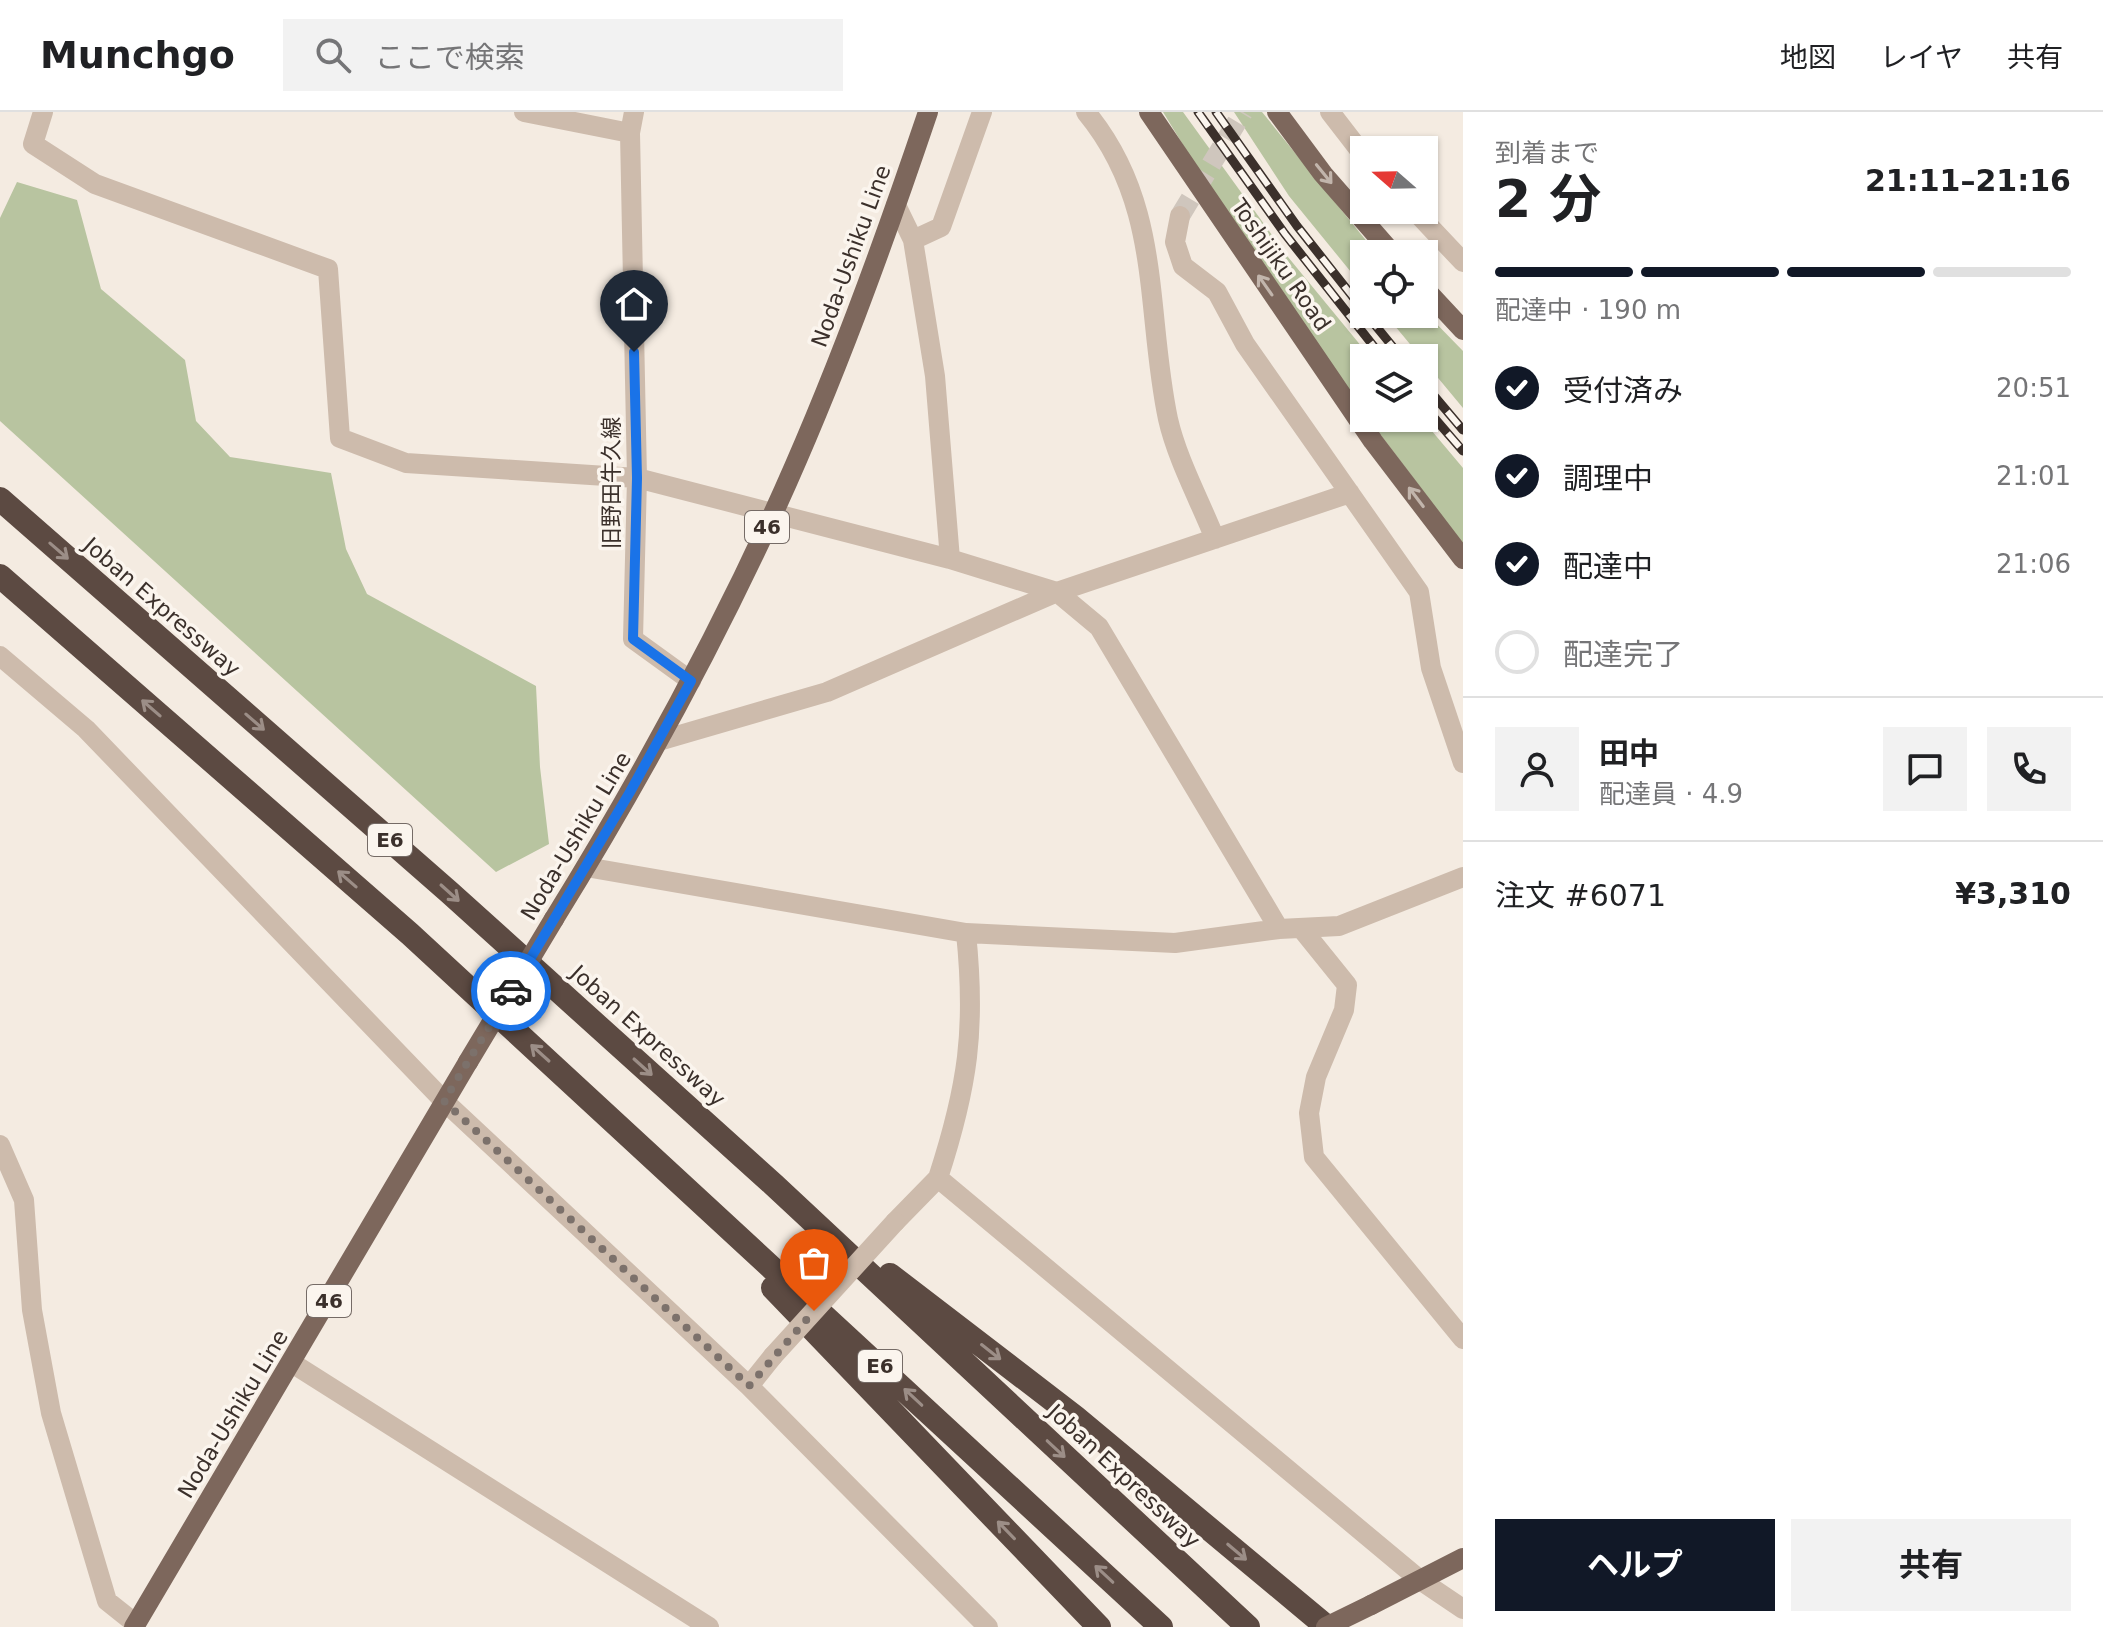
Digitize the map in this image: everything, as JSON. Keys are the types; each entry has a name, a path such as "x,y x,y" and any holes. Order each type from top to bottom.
{"highway":[{"name":"Joban Expressway","path":"0,499 449,892 774,1185 1248,1627"},
{"name":"E6","path":"0,576 410,934 1161,1627"},
{"path":"598,1106 1099,1627"},
{"path":"774,1185 1075,1417 1327,1627"}],"main road":[{"name":"Noda-Ushiku Line","path":"135,1625 586,867 691,681 773,513 829,385 928,112"},
{"name":"Toshijiku Road","path":"1149,112 1373,441 1463,559"},
{"path":"1277,112 1323,174 1381,240"},
{"path":"1438,303 1463,330"},
{"path":"1327,1627 1463,1558"}],"street":[{"path":"43,112 33,144 95,184 328,269 340,438 406,463 637,478 950,559 1057,592 1099,627 1279,929"},
{"path":"524,112 630,133"},
{"name":"旧野田牛久線","path":"634,112 630,133 637,478 633,639 691,681"},
{"path":"913,240 941,227 982,112"},
{"path":"1086,112 1116,159 1137,205 1149,257 1168,421 1215,539"},
{"path":"1330,112 1350,138"},
{"path":"896,205 913,240 935,376 950,559"},
{"path":"1180,216 1175,242 1183,266 1217,292 1245,344 1419,592 1431,668 1463,763"},
{"path":"1427,224 1463,262"},
{"path":"659,741 827,692 1057,592 1350,493"},
{"path":"0,656 86,729 444,1101 749,1386 988,1627"},
{"path":"586,867 966,933 1175,943 1279,929 1339,926 1463,877"},
{"path":"1301,928 1347,985 1344,1010 1316,1077 1309,1113 1314,1157 1463,1339"},
{"path":"749,1386 773,1356 938,1178 967,1076 971,1013 966,933"},
{"path":"0,1145 24,1200 32,1310 51,1413 107,1601 135,1625"},
{"path":"938,1178 1420,1580 1463,1609"},
{"path":"292,1363 709,1627"}],"green space":[{"path":"1163,112 1183,112 1288,257 1359,344 1350,344 1350,393 1254,261"},
{"path":"1234,112 1262,112 1366,240 1350,240 1350,271 1289,196"},
{"path":"17,182 77,200 101,289 185,360 196,421 230,457 331,473 346,549 367,594 536,686 540,767 549,844 496,872 0,421 0,218"},
{"path":"1438,325 1463,351 1463,408 1438,378 1438,344 1410,344 1397,328 1438,328"},
{"path":"1379,432 1433,432 1463,468 1463,544"}],"tunnel":[{"path":"1180,216 1243,112"}],"railway":[{"path":"1198,112 1285,234 1372,344"},
{"path":"1216,112 1297,226 1350,293"},
{"path":"1377,328 1391,344"},
{"path":"1438,401 1463,430"},
{"path":"1438,422 1463,451"}],"way so far":[{"path":"511,991 444,1101 749,1386 814,1311"}],"route":[{"path":"511,991 630,792 691,681 633,639 637,478 634,352"}]}
